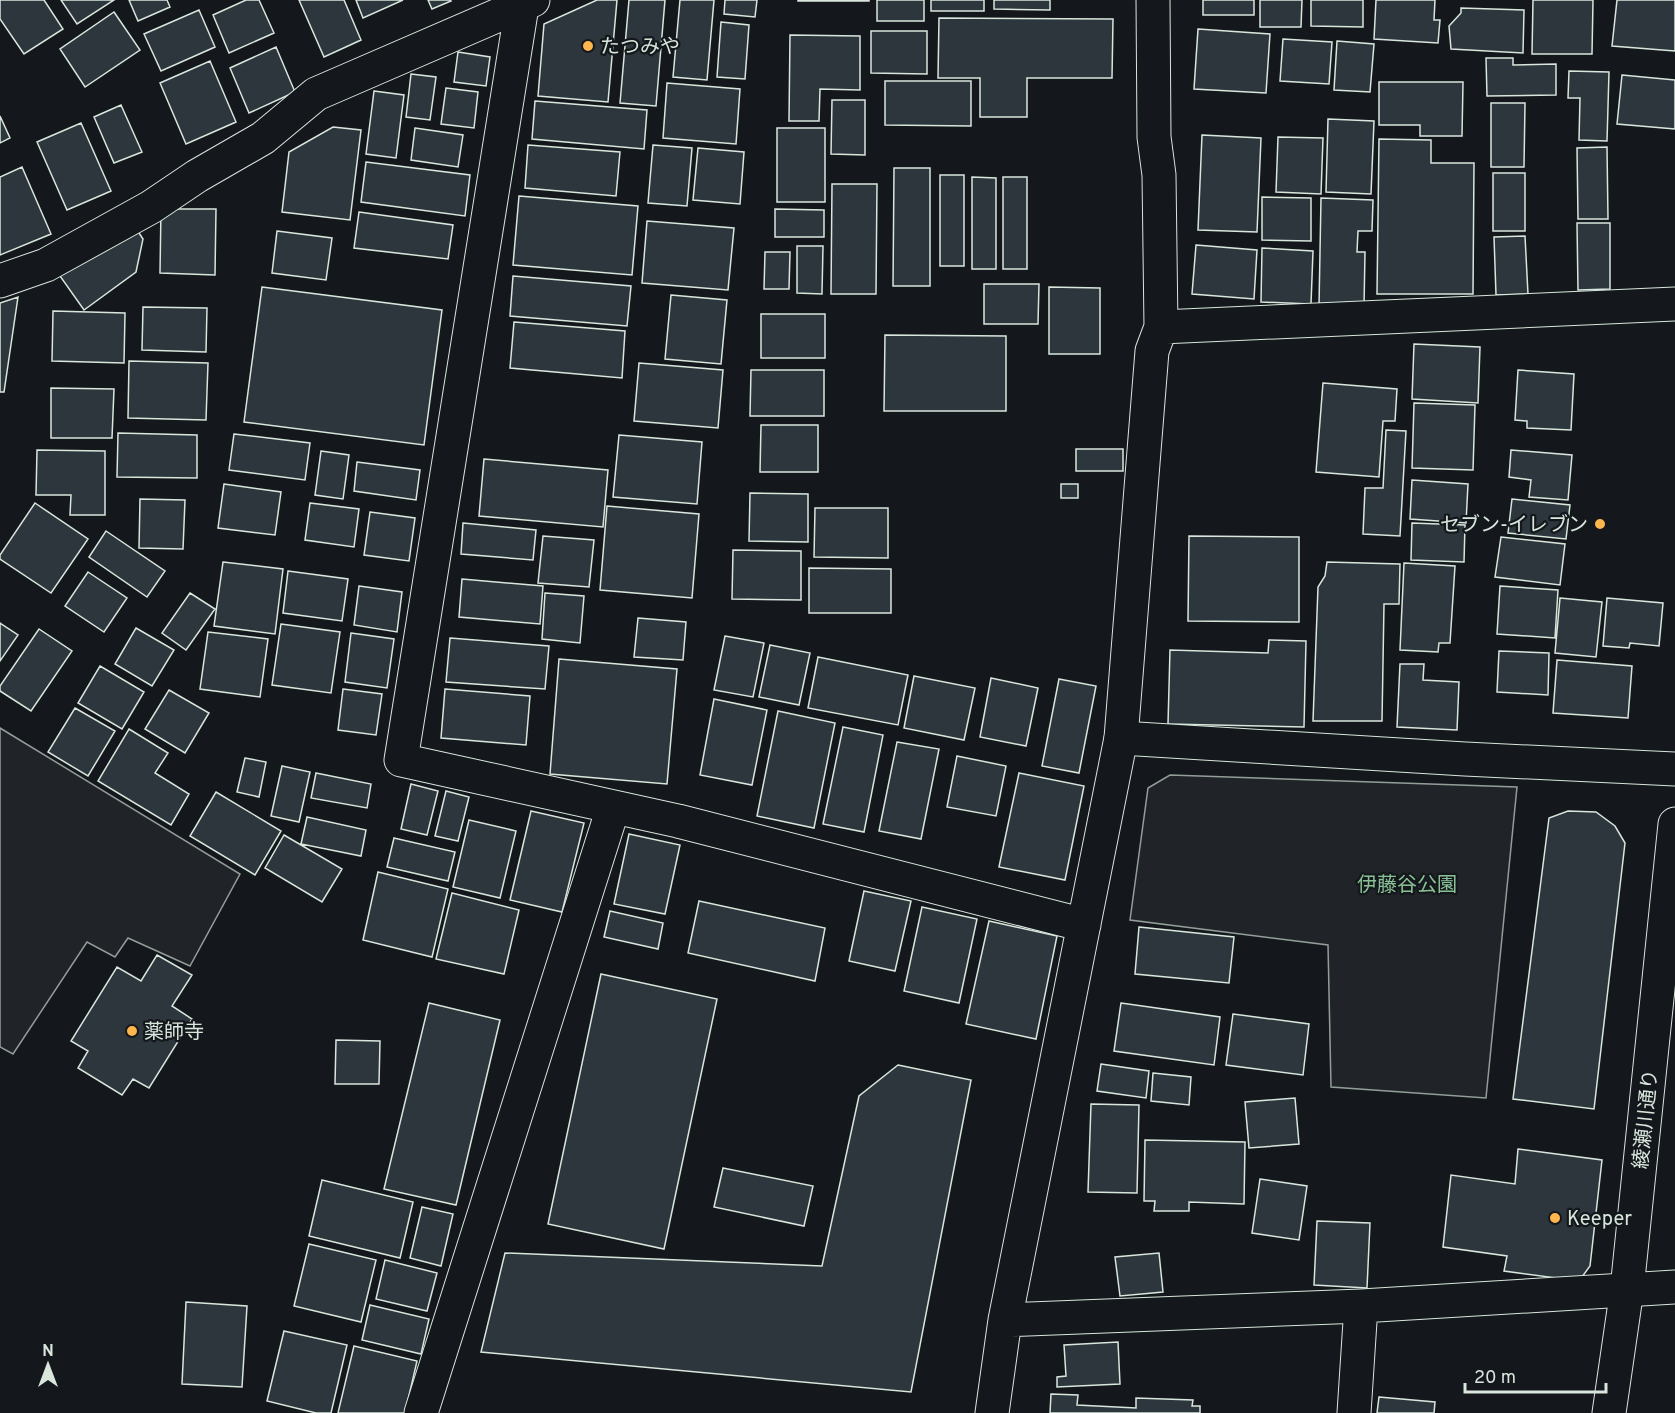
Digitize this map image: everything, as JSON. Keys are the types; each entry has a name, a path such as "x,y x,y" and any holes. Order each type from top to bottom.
{"street":[{"path":"992,1413 1005,1320 1121,738 1152,351 1161,327 1159,175 1154,137 1153,0"},
{"path":"0,281 46,266 151,207 197,176 263,138 316,94 526,1"},
{"path":"526,1 401,760 678,821 1084,925"},
{"path":"1161,327 1675,304"},
{"path":"1121,738 1675,769"},
{"path":"421,1413 613,808"},
{"name":"綾瀬川通り","path":"1609,1413 1627,1289 1675,824"},
{"path":"1005,1320 1362,1306 1675,1287"},
{"path":"1354,1413 1362,1306"}],"green space":[{"path":"0,728 240,874 190,966 128,938 115,957 87,942 13,1054 0,1047"},
{"name":"伊藤谷公園","path":"1170,775 1517,787 1486,1098 1331,1087 1328,945 1130,920 1148,788"}],"building":[{"path":"0,0 44,0 63,29 24,54 0,19"},
{"path":"61,0 114,0 77,24"},
{"path":"129,0 167,0 170,7 138,21"},
{"path":"246,0 259,0 274,33 229,53 213,15"},
{"path":"299,0 344,0 361,40 324,57"},
{"path":"356,0 403,0 363,18"},
{"path":"428,0 450,0 451,1 432,9"},
{"path":"597,0 617,0 608,102 538,96 544,24"},
{"path":"629,0 665,0 656,106 620,103"},
{"path":"680,0 714,0 707,80 673,77"},
{"path":"725,0 757,0 755,17 724,14"},
{"path":"869,0 869,1 798,1"},
{"path":"877,0 924,0 924,21 877,21"},
{"path":"931,0 984,0 984,11 931,11"},
{"path":"994,0 1050,0 1050,10 994,9"},
{"path":"1203,0 1254,0 1254,15 1203,15"},
{"path":"1260,0 1302,0 1301,27 1260,27"},
{"path":"1311,0 1363,0 1363,27 1311,26"},
{"path":"1376,0 1435,0 1434,20 1440,20 1438,43 1374,39"},
{"path":"1533,0 1593,0 1592,54 1532,54"},
{"path":"1617,0 1675,0 1675,51 1612,46"},
{"path":"1461,8 1524,10 1523,53 1451,49 1449,26 1461,13"},
{"path":"199,10 215,47 161,71 144,34"},
{"path":"114,12 140,50 85,87 60,49"},
{"path":"939,18 1113,19 1112,78 1027,78 1027,117 980,117 980,78 938,78"},
{"path":"721,22 749,25 745,79 717,77"},
{"path":"1198,29 1270,34 1266,93 1194,89"},
{"path":"871,31 927,31 927,74 871,73"},
{"path":"790,35 860,36 860,90 820,89 819,121 789,121"},
{"path":"1283,39 1332,42 1329,84 1280,81"},
{"path":"1337,41 1374,44 1370,92 1334,90"},
{"path":"276,47 295,92 249,113 230,68"},
{"path":"458,52 490,57 486,86 454,82"},
{"path":"1486,58 1513,58 1513,65 1556,64 1556,95 1487,96"},
{"path":"210,61 236,122 186,144 160,83"},
{"path":"1569,71 1609,72 1607,141 1579,140 1580,98 1568,98"},
{"path":"411,74 436,77 430,120 406,117"},
{"path":"1622,75 1675,80 1675,129 1617,124"},
{"path":"885,81 971,81 971,126 885,125"},
{"path":"1379,82 1463,82 1462,136 1420,136 1420,125 1379,125"},
{"path":"667,83 740,89 736,144 663,138"},
{"path":"446,88 478,92 474,128 441,124"},
{"path":"374,91 404,95 396,158 366,154"},
{"path":"832,100 865,100 865,155 831,154"},
{"path":"535,101 647,110 644,149 532,139"},
{"path":"1491,103 1525,103 1524,167 1491,167"},
{"path":"121,105 142,152 114,163 94,117"},
{"path":"0,116 10,138 0,143"},
{"path":"1328,119 1374,121 1371,194 1326,192"},
{"path":"81,123 111,191 67,210 37,142"},
{"path":"333,127 361,130 350,220 282,212 289,152"},
{"path":"415,128 463,135 458,167 411,160"},
{"path":"777,128 825,128 825,202 777,202"},
{"path":"1202,135 1261,138 1257,232 1198,230"},
{"path":"1278,137 1323,138 1321,194 1276,192"},
{"path":"1379,139 1431,140 1431,163 1474,163 1473,294 1377,294"},
{"path":"528,145 620,152 616,196 525,188"},
{"path":"653,145 692,148 687,206 648,203"},
{"path":"1607,147 1608,219 1578,219 1577,148"},
{"path":"698,148 744,152 740,204 693,200"},
{"path":"366,162 470,175 465,216 361,202"},
{"path":"22,167 51,234 0,255 0,177"},
{"path":"894,168 930,168 930,286 893,286"},
{"path":"1493,173 1525,173 1525,231 1493,231"},
{"path":"940,175 964,175 964,266 940,266"},
{"path":"972,177 996,178 996,269 972,269"},
{"path":"1003,177 1027,177 1027,269 1003,269"},
{"path":"832,184 877,184 876,294 831,294"},
{"path":"519,196 638,206 632,275 513,265"},
{"path":"1262,197 1311,198 1311,241 1262,240"},
{"path":"1321,198 1373,200 1372,231 1358,231 1357,252 1365,252 1364,307 1319,306"},
{"path":"161,209 216,209 215,275 160,273"},
{"path":"775,209 824,210 824,237 775,237"},
{"path":"359,212 453,225 448,259 354,248"},
{"path":"647,221 734,228 728,290 642,283"},
{"path":"1577,223 1610,223 1610,289 1578,290"},
{"path":"133,224 143,239 136,272 84,310 60,276"},
{"path":"277,231 332,238 326,280 272,273"},
{"path":"1525,236 1528,294 1496,295 1494,237"},
{"path":"1196,245 1257,250 1254,299 1192,294"},
{"path":"797,246 823,246 822,294 797,293"},
{"path":"1262,248 1313,251 1311,304 1261,302"},
{"path":"765,252 790,252 789,289 764,289"},
{"path":"513,276 631,286 627,326 510,316"},
{"path":"984,284 1039,284 1038,324 984,324"},
{"path":"262,287 442,310 424,445 244,422"},
{"path":"1049,287 1100,288 1100,354 1049,354"},
{"path":"671,295 727,300 721,364 665,359"},
{"path":"18,297 4,392 0,392 0,303"},
{"path":"143,307 207,308 206,352 142,350"},
{"path":"53,311 125,313 124,363 52,361"},
{"path":"761,314 825,314 825,358 761,358"},
{"path":"514,322 625,331 622,378 510,368"},
{"path":"885,335 1006,336 1006,411 884,411"},
{"path":"1414,344 1480,347 1478,403 1412,399"},
{"path":"129,361 208,363 206,420 128,418"},
{"path":"639,363 723,370 718,428 634,421"},
{"path":"751,370 824,370 824,416 750,416"},
{"path":"1518,370 1574,374 1571,430 1527,428 1527,421 1515,420"},
{"path":"1323,383 1397,389 1395,421 1383,421 1379,477 1316,472"},
{"path":"51,388 114,389 112,438 51,438"},
{"path":"1414,403 1475,405 1473,470 1412,468"},
{"path":"761,425 818,425 818,472 760,472"},
{"path":"1386,430 1406,431 1400,536 1363,534 1365,488 1383,488"},
{"path":"118,433 197,435 197,478 117,477"},
{"path":"234,434 310,443 305,480 229,470"},
{"path":"619,435 702,442 697,504 613,497"},
{"path":"1076,449 1123,449 1123,471 1076,471"},
{"path":"37,450 105,451 105,515 70,515 71,495 36,495"},
{"path":"1511,450 1572,455 1568,500 1529,497 1531,480 1509,477"},
{"path":"321,451 349,455 343,499 315,495"},
{"path":"484,459 608,470 603,527 479,516"},
{"path":"357,462 420,470 416,500 354,491"},
{"path":"1412,480 1468,484 1466,523 1410,519"},
{"path":"224,484 281,492 275,535 218,528"},
{"path":"1061,484 1078,484 1078,498 1061,498"},
{"path":"750,493 808,494 808,542 749,541"},
{"path":"140,499 185,500 183,549 139,548"},
{"path":"1512,499 1570,505 1566,539 1508,533"},
{"path":"35,503 88,539 51,593 0,559 0,555"},
{"path":"310,503 359,509 354,547 305,540"},
{"path":"607,506 699,514 692,598 600,590"},
{"path":"815,508 888,508 888,558 814,557"},
{"path":"370,512 415,518 409,561 364,555"},
{"path":"463,523 536,530 533,560 461,554"},
{"path":"1412,523 1465,525 1464,562 1411,560"},
{"path":"106,531 165,571 147,597 89,557"},
{"path":"543,536 594,540 589,587 538,583"},
{"path":"1189,536 1299,537 1299,622 1188,621"},
{"path":"1501,537 1565,544 1560,585 1495,577"},
{"path":"733,550 801,551 801,600 732,599"},
{"path":"223,562 283,569 275,634 214,626"},
{"path":"1327,562 1400,564 1399,604 1384,604 1382,721 1313,721 1318,587 1325,576"},
{"path":"1404,563 1455,566 1450,643 1439,643 1438,652 1400,650"},
{"path":"809,568 891,569 891,613 809,613"},
{"path":"288,571 348,579 342,621 283,613"},
{"path":"88,572 127,598 104,632 65,606"},
{"path":"462,579 543,586 540,624 459,617"},
{"path":"359,586 402,592 397,632 354,625"},
{"path":"1500,586 1558,590 1555,638 1497,634"},
{"path":"190,593 215,609 186,650 162,633"},
{"path":"545,593 584,596 580,643 542,639"},
{"path":"1560,598 1602,602 1596,657 1555,653"},
{"path":"1607,598 1663,603 1659,646 1630,643 1629,648 1603,646"},
{"path":"638,618 686,622 683,660 634,657"},
{"path":"0,623 18,635 0,661"},
{"path":"281,624 340,632 331,693 272,685"},
{"path":"136,628 174,650 152,686 115,664"},
{"path":"39,629 72,651 31,711 0,691 0,686"},
{"path":"208,632 268,639 260,697 200,689"},
{"path":"351,633 394,639 387,688 345,682"},
{"path":"725,636 764,643 753,697 714,690"},
{"path":"450,638 549,646 545,689 446,682"},
{"path":"1269,640 1306,641 1304,727 1168,724 1170,650 1268,653"},
{"path":"770,645 810,653 799,705 759,697"},
{"path":"1499,651 1549,653 1548,695 1497,692"},
{"path":"818,657 908,675 898,725 808,708"},
{"path":"559,659 677,669 667,784 550,774"},
{"path":"1557,660 1632,666 1628,718 1553,713"},
{"path":"1400,664 1424,664 1423,680 1459,682 1457,730 1397,727"},
{"path":"100,666 144,692 122,729 78,703"},
{"path":"914,676 975,688 964,740 904,728"},
{"path":"991,678 1038,688 1026,746 980,737"},
{"path":"1059,679 1096,686 1079,773 1042,766"},
{"path":"343,689 382,694 376,735 338,730"},
{"path":"445,689 530,696 526,745 441,738"},
{"path":"169,690 209,713 185,753 145,729"},
{"path":"714,699 767,710 752,785 700,775"},
{"path":"75,708 115,731 88,776 48,752"},
{"path":"778,711 835,723 814,828 757,816"},
{"path":"843,727 883,735 864,832 823,824"},
{"path":"129,729 168,753 155,773 189,794 171,825 98,781"},
{"path":"897,742 939,749 921,839 879,831"},
{"path":"957,756 1006,766 996,816 947,807"},
{"path":"245,758 266,762 259,797 237,792"},
{"path":"282,766 310,772 299,822 271,816"},
{"path":"316,773 371,784 367,808 311,798"},
{"path":"1019,773 1084,786 1065,880 999,867"},
{"path":"411,784 438,791 427,835 401,829"},
{"path":"446,791 469,797 458,841 435,836"},
{"path":"216,792 281,831 255,875 190,836"},
{"path":"531,811 584,823 562,912 510,900"},
{"path":"1568,811 1596,812 1615,826 1625,843 1594,1109 1513,1099 1549,818"},
{"path":"307,817 366,830 361,856 301,844"},
{"path":"469,820 516,831 500,898 453,887"},
{"path":"629,834 680,845 665,914 614,904"},
{"path":"284,835 342,869 322,902 265,868"},
{"path":"394,838 455,852 448,881 387,867"},
{"path":"378,872 448,889 432,957 363,940"},
{"path":"864,891 911,901 895,971 849,961"},
{"path":"452,893 519,910 504,974 436,959"},
{"path":"699,901 825,928 815,981 688,953"},
{"path":"922,907 977,919 959,1003 904,991"},
{"path":"610,911 663,923 658,949 604,937"},
{"path":"989,921 1057,936 1036,1039 966,1024"},
{"path":"1139,927 1234,937 1229,983 1135,974"},
{"path":"157,955 192,975 172,1006 192,1019 149,1088 133,1079 122,1095 78,1068 88,1051 71,1041 117,967 141,981"},
{"path":"601,974 717,999 664,1249 548,1224"},
{"path":"429,1003 500,1020 456,1205 384,1189"},
{"path":"1121,1003 1220,1017 1214,1065 1114,1051"},
{"path":"1233,1014 1309,1024 1303,1075 1226,1065"},
{"path":"336,1040 380,1041 379,1084 335,1084"},
{"path":"1101,1064 1149,1071 1146,1098 1097,1091"},
{"path":"898,1065 971,1080 911,1392 481,1352 505,1253 822,1266 859,1096"},
{"path":"1153,1073 1191,1077 1189,1105 1151,1101"},
{"path":"1295,1098 1299,1144 1249,1148 1245,1102"},
{"path":"1091,1104 1139,1105 1137,1193 1088,1192"},
{"path":"1145,1140 1245,1142 1244,1204 1189,1202 1189,1211 1154,1211 1155,1201 1144,1201"},
{"path":"1518,1149 1602,1160 1590,1266 1579,1281 1504,1271 1507,1256 1443,1247 1451,1175 1515,1184"},
{"path":"723,1168 813,1186 804,1226 714,1207"},
{"path":"1260,1179 1307,1186 1299,1240 1252,1233"},
{"path":"322,1180 413,1202 400,1258 309,1236"},
{"path":"422,1207 453,1214 441,1266 410,1258"},
{"path":"1317,1221 1370,1223 1367,1288 1314,1285"},
{"path":"309,1244 376,1260 361,1322 294,1306"},
{"path":"1159,1253 1163,1292 1120,1296 1115,1257"},
{"path":"385,1260 437,1273 427,1311 376,1299"},
{"path":"186,1302 247,1306 242,1387 182,1384"},
{"path":"370,1305 429,1319 421,1354 362,1340"},
{"path":"284,1331 347,1345 331,1413 316,1413 267,1401"},
{"path":"1118,1342 1120,1384 1057,1387 1057,1377 1066,1376 1064,1345"},
{"path":"354,1346 417,1361 405,1413 338,1413"},
{"path":"1051,1394 1078,1395 1077,1405 1136,1408 1136,1398 1193,1400 1192,1406 1200,1406 1200,1413 1050,1413"},
{"path":"1379,1397 1435,1402 1434,1413 1377,1413"}],"place":[{"name":"たつみや","path":"588,46"},
{"name":"セブン-イレブン","path":"1600,524"},
{"name":"薬師寺","path":"132,1031"},
{"name":"Keeper","path":"1555,1218"}]}
